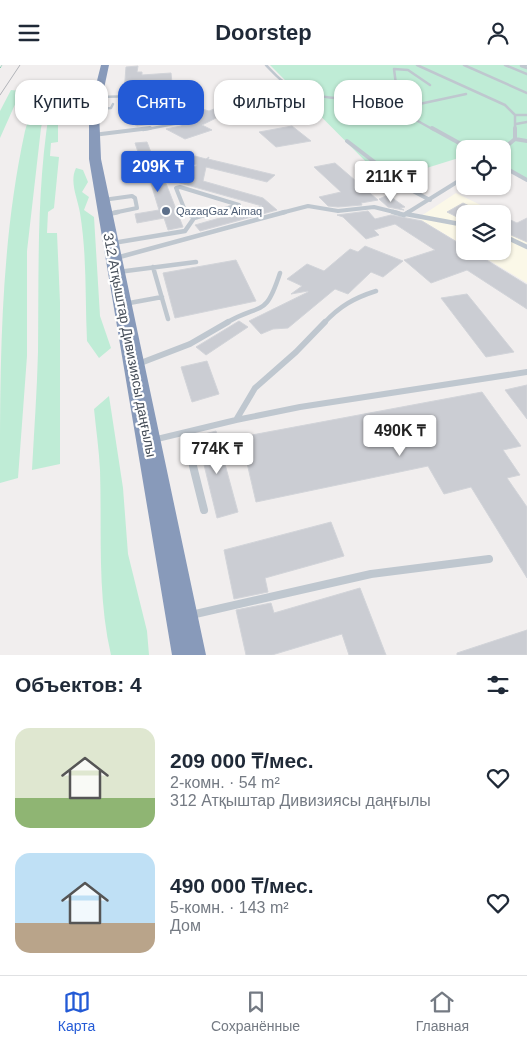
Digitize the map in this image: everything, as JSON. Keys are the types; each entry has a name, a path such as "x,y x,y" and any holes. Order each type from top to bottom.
{"highway":[{"name":"312 Атқыштар Дивизиясы даңғылы","path":"101,80 105,65"},
{"name":"312 Атқыштар Дивизиясы даңғылы","path":"94,125 95,159 189,655"}],"lane":[{"path":"266,65 285,83 300,90 334,97"},
{"path":"417,65 505,105 515,115 515,139 511,142"},
{"path":"464,65 527,93"},
{"path":"505,65 527,75"},
{"path":"395,80 394,69 408,70 430,85"},
{"path":"422,103 466,94"},
{"path":"108,107 111,108 113,104"},
{"path":"515,115 527,115"},
{"path":"516,125 527,122"},
{"path":"422,123 456,141"},
{"path":"93,135 135,131 169,125"},
{"path":"515,139 527,141"},
{"path":"347,141 410,190 430,200"},
{"path":"511,171 527,180"},
{"path":"406,214 456,183"},
{"path":"111,243 185,231 194,218 238,207 239,205 180,187 176,188 187,215 194,218"},
{"path":"103,200 132,196 135,198 137,208 106,215"},
{"path":"115,266 308,206 338,211 374,207 456,223"},
{"path":"511,239 527,247"},
{"path":"115,266 153,267 196,263"},
{"path":"153,267 168,319"},
{"path":"134,365 190,344 233,319 250,315 263,308 272,298 280,273"},
{"path":"236,420 255,387 296,352 338,309 352,299 376,291"},
{"path":"122,304 162,297"},
{"path":"148,441 300,407 527,372"},
{"path":"185,433 204,510"},
{"path":"182,618 371,574 488,559"}],"shaded area":[{"path":"456,193 456,195 460,195 481,205 456,205 456,241 418,218"},
{"path":"511,220 527,228 527,283 489,260 511,260"}],"green space":[{"path":"270,65 527,65 527,180 511,171 511,140 456,140 456,159 385,181 324,119 324,80 285,80"},
{"path":"11,90 15,90 15,104 0,138 0,111"},
{"path":"27,125 42,125 27,251 27,356 18,478 0,483 1,350 6,262 17,174"},
{"path":"48,125 58,125 58,142 51,143 50,156 59,157 54,208 48,212 47,233 57,233 60,302 60,464 32,470 38,367 40,221"},
{"path":"76,168 83,170 88,182 82,192 89,197 84,210 94,217 100,316 111,348 99,358 87,341 84,245 73,179"},
{"path":"109,396 123,488 128,554 147,631 149,655 111,655 107,632 101,563 100,470 94,409"}],"building":[{"path":"138,66 137,72 142,72 142,75 171,73 172,80 125,80 126,67"},
{"path":"214,109 214,119 204,124 204,110 209,111"},
{"path":"202,125 212,130 185,139 166,129"},
{"path":"292,126 311,141 276,147 259,132"},
{"path":"147,142 183,227 168,230 164,218 137,223 135,214 159,210 142,154 139,155 135,143"},
{"path":"195,156 206,159 209,157 208,159 275,175 267,182 206,167 203,181 263,198 277,210 200,231 195,225 262,206 173,181 197,165 193,164"},
{"path":"335,163 378,200 361,203 362,205 328,206 319,197 341,192 314,167"},
{"path":"388,195 405,207 400,208 404,210 388,207 379,199"},
{"path":"456,207 456,216 447,212"},
{"path":"368,211 375,219 391,215 422,221 456,242 456,260 487,260 527,285 527,309 467,270 431,283 404,260 435,250 395,224 374,230 379,235 366,239 343,217 337,215"},
{"path":"527,218 527,242 511,235 511,220 517,223"},
{"path":"365,246 403,261 383,277 371,272 348,294 335,289 288,328 273,329 261,334 249,321 308,292 291,294 302,286 287,279 307,264 324,271 350,249 358,252"},
{"path":"236,260 256,301 175,318 163,273"},
{"path":"467,294 514,352 486,357 441,298"},
{"path":"239,321 248,327 206,355 196,347"},
{"path":"207,361 219,394 192,402 181,367"},
{"path":"527,385 527,419 505,390"},
{"path":"482,392 521,446 503,450 520,475 507,478 527,507 527,578 471,487 444,494 428,466 256,502 241,437"},
{"path":"216,431 238,512 217,518 197,436"},
{"path":"331,522 344,556 265,578 268,592 234,599 224,550"},
{"path":"360,588 386,655 349,655 342,634 272,655 246,655 236,610 271,603 274,613"},
{"path":"527,630 527,655 457,655 457,653"}],"railway":[{"path":"0,95 20,65"}],"place":[{"name":"QazaqGaz Aimaq","path":"166,211"}]}
